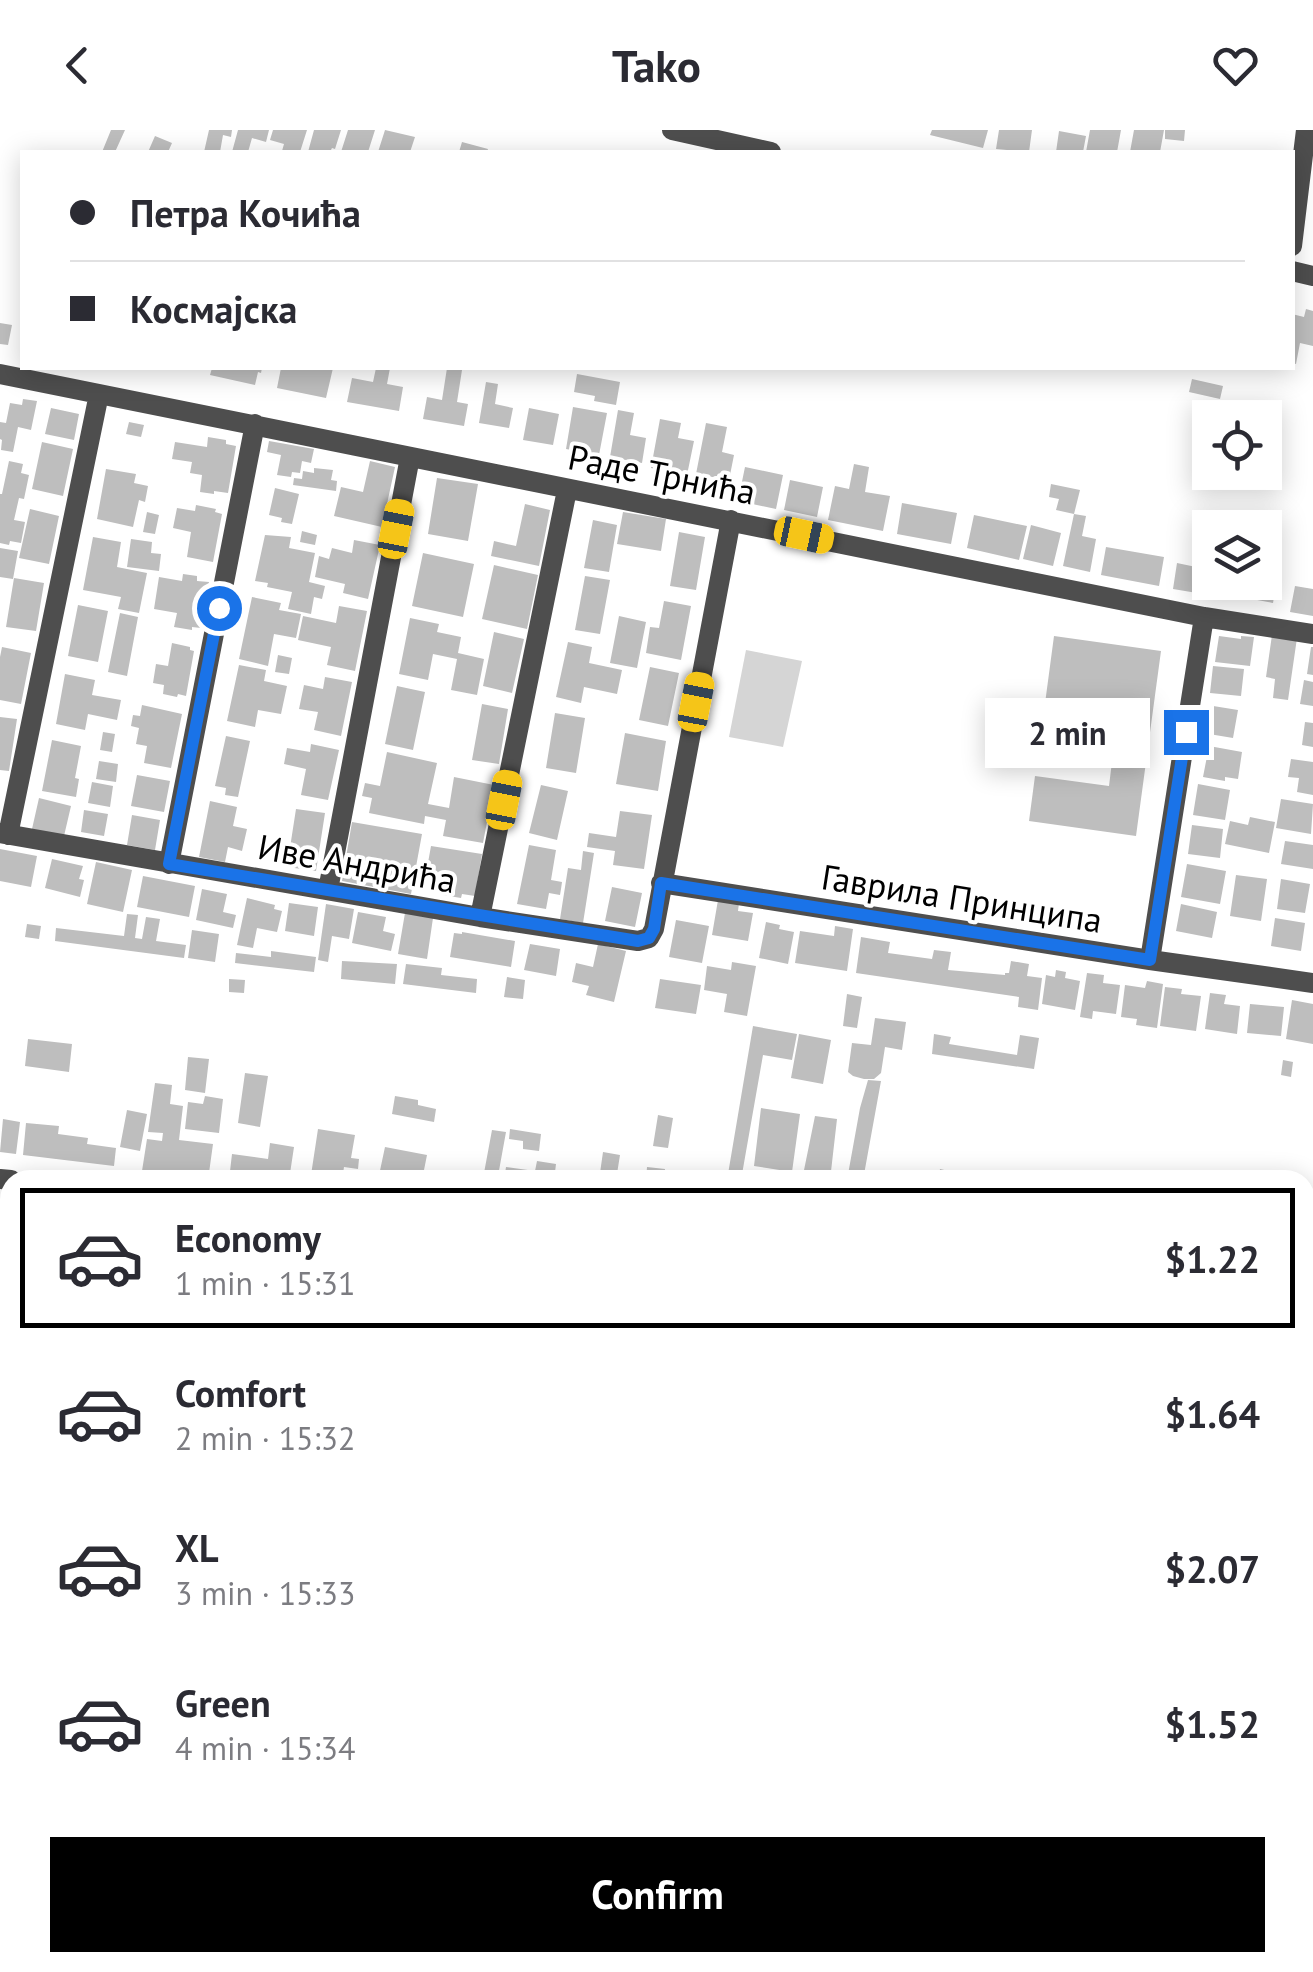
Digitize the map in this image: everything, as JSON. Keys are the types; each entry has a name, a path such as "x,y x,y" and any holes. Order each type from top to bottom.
{"street":[{"path":"672,130 762,150"},
{"path":"1295,221 1306,130"},
{"name":"Раде Трнића","path":"0,374 1204,617 1313,634"},
{"path":"4,834 99,394"},
{"path":"169,864 255,424"},
{"path":"328,890 410,456"},
{"path":"480,917 568,490"},
{"name":"Иве Андрића","path":"4,834 480,917 638,941 649,938 654,929 731,520"},
{"path":"1150,960 1204,617"},
{"name":"Гаврила Принципа","path":"661,883 1313,982"}],"shaded area":[{"path":"746,650 802,661 783,747 729,737"}],"building":[{"path":"111,130 125,130 116,150 103,150"},
{"path":"209,130 232,130 231,137 223,135 220,150 204,150"},
{"path":"238,130 269,130 266,142 252,138 249,150 233,150"},
{"path":"273,130 307,130 301,150 282,150 284,144 270,140"},
{"path":"314,130 341,130 335,149 309,150"},
{"path":"348,130 375,130 369,150 342,150"},
{"path":"385,130 415,137 411,150 379,150"},
{"path":"932,130 988,130 983,148 930,135"},
{"path":"999,130 1032,130 1029,150 996,149"},
{"path":"1090,130 1121,130 1117,150 1086,150"},
{"path":"1134,130 1164,130 1160,150 1130,150"},
{"path":"1165,130 1185,130 1184,141 1165,139"},
{"path":"1059,131 1086,136 1083,150 1056,150"},
{"path":"155,136 172,143 169,150 149,150"},
{"path":"462,142 488,149 488,150 460,150"},
{"path":"1306,309 1313,311 1313,346 1300,343 1296,364 1295,315 1304,317"},
{"path":"0,323 12,325 8,345 0,344"},
{"path":"211,370 262,370 255,385 210,375"},
{"path":"281,370 333,370 326,398 277,388"},
{"path":"376,370 390,370 387,384 403,387 399,411 347,402 352,378 373,382"},
{"path":"447,370 462,370 457,402 468,404 464,426 423,419 427,397 442,400"},
{"path":"577,374 620,382 616,405 574,392"},
{"path":"1192,379 1223,386 1220,399 1189,392"},
{"path":"486,382 498,384 495,404 513,408 509,428 479,423"},
{"path":"23,399 37,401 31,430 18,427 13,452 1,450 0,422 6,423 10,403 22,405"},
{"path":"573,407 607,413 599,455 566,449"},
{"path":"51,408 79,414 74,440 45,434"},
{"path":"529,408 559,414 553,445 523,440"},
{"path":"618,410 634,413 630,435 646,438 642,463 610,457"},
{"path":"660,419 681,423 678,438 694,441 687,475 651,468"},
{"path":"129,422 144,425 141,437 126,434"},
{"path":"706,423 727,427 722,452 734,455 729,480 696,474"},
{"path":"208,437 236,446 228,493 200,492 202,475 190,473 192,462 172,459 175,442 207,447"},
{"path":"269,441 314,449 311,463 302,461 300,473 292,472 291,477 277,475 281,455 267,452"},
{"path":"42,442 73,449 63,496 32,489"},
{"path":"9,461 23,464 21,473 29,475 14,520 25,522 21,543 10,541 9,545 0,543 0,494"},
{"path":"370,461 395,467 382,527 334,516 341,487 363,492"},
{"path":"854,464 869,467 865,492 890,496 883,531 828,520 835,486 849,489"},
{"path":"745,467 783,475 776,509 738,501"},
{"path":"314,468 333,470 331,480 337,481 336,491 293,485 294,478 302,479 303,471 314,473"},
{"path":"106,469 136,474 134,483 148,486 145,502 139,500 133,527 97,519"},
{"path":"437,478 478,484 468,541 428,534"},
{"path":"790,480 823,487 817,517 784,510"},
{"path":"1051,484 1080,490 1074,514 1056,510 1059,499 1049,497"},
{"path":"275,488 299,494 292,524 269,515"},
{"path":"902,503 957,513 951,544 897,534"},
{"path":"525,504 550,510 539,566 491,556 494,541 516,546"},
{"path":"196,505 222,514 213,562 187,557 191,532 173,528 177,508 195,511"},
{"path":"30,509 59,516 49,564 19,558"},
{"path":"147,512 159,515 155,534 143,532"},
{"path":"623,512 666,519 661,551 617,544"},
{"path":"1074,514 1086,516 1082,536 1096,539 1090,572 1063,566"},
{"path":"974,515 1027,526 1019,560 967,548"},
{"path":"593,520 617,525 609,572 584,568"},
{"path":"1031,525 1061,533 1053,566 1023,559"},
{"path":"302,531 317,535 315,545 300,542"},
{"path":"679,532 705,537 696,590 670,586"},
{"path":"265,535 291,537 289,548 315,553 309,582 325,586 322,599 314,597 311,614 288,609 292,592 255,581"},
{"path":"93,537 121,542 117,567 147,573 139,613 118,609 121,597 83,590"},
{"path":"131,539 152,542 151,553 161,554 159,571 127,567"},
{"path":"354,540 380,545 368,599 343,593 345,584 315,577 319,556 329,559 332,548 352,553"},
{"path":"1106,547 1164,557 1159,586 1101,575"},
{"path":"0,548 18,551 13,579 0,577"},
{"path":"423,553 474,564 463,617 412,606"},
{"path":"1177,563 1192,566 1192,592 1173,589"},
{"path":"494,565 538,575 527,629 482,619"},
{"path":"183,574 209,582 201,628 174,627 177,613 154,609 159,577 182,581"},
{"path":"585,576 610,580 600,634 575,630"},
{"path":"14,578 44,583 36,631 6,627"},
{"path":"1295,586 1313,589 1313,616 1290,612"},
{"path":"252,597 281,603 279,610 301,614 296,638 274,634 268,666 239,659"},
{"path":"664,601 691,606 681,660 646,653 650,627 659,628"},
{"path":"78,605 108,611 98,662 68,656"},
{"path":"339,606 367,611 355,671 327,665 331,647 298,640 303,616 336,623"},
{"path":"120,613 138,617 127,676 108,672"},
{"path":"619,616 646,622 637,668 610,663"},
{"path":"410,618 439,624 437,632 461,637 458,653 484,659 477,695 451,690 457,659 433,654 428,680 399,674"},
{"path":"494,632 524,639 512,693 483,686"},
{"path":"1272,635 1297,638 1288,700 1273,698 1275,679 1266,677"},
{"path":"1054,636 1161,651 1136,836 1029,821 1035,776 1109,786 1117,721 1044,711"},
{"path":"1219,636 1254,637 1250,666 1215,662"},
{"path":"568,642 592,647 589,663 622,670 617,694 584,687 581,703 556,697"},
{"path":"172,643 194,651 186,696 163,694 164,685 153,683 156,664 168,666"},
{"path":"2,647 31,653 21,704 0,700"},
{"path":"1313,647 1313,675 1307,674"},
{"path":"278,655 292,658 289,674 275,672"},
{"path":"239,665 266,670 264,681 287,686 281,714 258,710 255,727 227,721"},
{"path":"1213,666 1244,669 1241,696 1210,693"},
{"path":"650,667 679,673 668,726 639,720"},
{"path":"65,674 95,680 92,695 121,700 117,720 88,714 85,730 56,724"},
{"path":"325,677 352,682 341,736 314,730 318,712 299,709 304,685 323,689"},
{"path":"1304,680 1313,682 1313,706 1300,704"},
{"path":"397,686 425,692 413,750 385,744"},
{"path":"482,704 508,709 499,764 472,760"},
{"path":"142,705 182,714 171,768 144,763 147,746 136,744 139,728 131,726 133,715 140,716"},
{"path":"1207,705 1238,710 1233,738 1203,733"},
{"path":"555,713 585,718 576,773 546,768"},
{"path":"0,717 17,719 9,771 0,770"},
{"path":"1305,722 1313,723 1313,747 1302,745"},
{"path":"103,732 115,734 112,752 100,750"},
{"path":"625,733 666,741 658,791 616,784"},
{"path":"226,736 250,741 238,797 225,795 226,788 215,786"},
{"path":"52,740 81,746 76,797 42,791"},
{"path":"311,744 339,750 328,800 301,795 306,769 284,764 287,748 310,752"},
{"path":"1209,746 1242,752 1238,779 1203,777"},
{"path":"387,752 437,763 428,804 449,808 454,777 494,785 483,843 443,836 446,820 425,816 424,824 369,813 372,798 362,796 365,783 380,786"},
{"path":"1291,759 1313,762 1313,795 1297,792 1299,778 1288,777"},
{"path":"99,761 118,764 116,782 96,779"},
{"path":"137,775 170,781 164,812 131,806"},
{"path":"92,782 113,786 110,807 88,803"},
{"path":"1198,784 1230,790 1225,820 1193,815"},
{"path":"541,785 568,791 557,840 529,833"},
{"path":"39,798 71,806 64,836 32,829"},
{"path":"1281,799 1313,804 1311,834 1276,828"},
{"path":"210,801 237,807 233,826 247,829 242,851 228,847 225,862 199,857"},
{"path":"296,809 325,813 316,871 287,867"},
{"path":"84,810 108,814 104,836 81,832"},
{"path":"620,811 652,815 644,869 613,865 615,851 587,847 589,833 616,837"},
{"path":"132,815 160,820 155,850 127,845"},
{"path":"1250,817 1275,822 1269,853 1225,844 1230,821 1248,825"},
{"path":"352,822 422,834 411,894 342,881"},
{"path":"1192,825 1223,829 1220,858 1188,854"},
{"path":"1285,841 1313,845 1313,869 1281,864"},
{"path":"529,845 556,850 551,880 562,882 560,895 549,893 546,909 517,904"},
{"path":"431,846 482,854 475,896 443,895 446,877 426,874"},
{"path":"0,849 37,856 31,887 0,881"},
{"path":"583,851 594,853 583,923 560,919 568,868 581,870"},
{"path":"52,859 83,866 80,897 45,888"},
{"path":"96,862 132,870 123,912 87,904"},
{"path":"1187,864 1226,871 1220,904 1181,897"},
{"path":"1236,875 1267,879 1261,921 1230,916"},
{"path":"143,876 195,886 189,917 137,907"},
{"path":"1281,879 1310,884 1305,913 1277,909"},
{"path":"612,887 642,893 635,927 605,921"},
{"path":"202,889 227,894 223,912 236,915 233,928 196,920"},
{"path":"247,898 275,905 274,909 282,911 277,932 257,928 253,948 237,945"},
{"path":"718,900 739,903 738,911 753,913 748,941 712,935"},
{"path":"289,903 318,907 314,936 285,931"},
{"path":"326,904 354,909 349,939 332,936 328,962 318,960"},
{"path":"1181,904 1217,912 1212,938 1176,931"},
{"path":"358,912 386,917 383,931 395,934 391,951 352,943"},
{"path":"405,913 433,918 427,959 398,954"},
{"path":"127,914 138,915 135,938 142,939 146,917 160,919 156,941 186,945 184,958 55,941 56,928 124,936"},
{"path":"1275,918 1305,923 1301,951 1271,946"},
{"path":"676,920 709,926 702,963 669,957"},
{"path":"766,922 794,932 788,964 759,958"},
{"path":"27,924 41,926 39,939 25,937"},
{"path":"835,926 853,929 847,971 795,963 800,931 834,936"},
{"path":"192,930 219,934 215,962 188,958"},
{"path":"454,933 515,941 511,967 450,957"},
{"path":"861,937 890,942 888,953 932,959 934,950 951,952 948,970 1005,975 1011,961 1029,964 1027,976 1042,978 1038,1010 1018,1007 1019,997 856,973"},
{"path":"530,944 560,949 556,976 524,970"},
{"path":"598,944 626,951 614,1002 586,995 589,986 572,982 576,963 593,967"},
{"path":"271,951 316,957 314,972 235,963 236,953 271,957"},
{"path":"342,961 397,964 395,984 341,979"},
{"path":"732,962 756,966 747,1016 724,1012 727,994 704,990 707,966 731,970"},
{"path":"406,964 442,968 441,975 477,979 476,993 403,984"},
{"path":"1056,970 1066,972 1065,978 1080,981 1075,1010 1042,1004 1046,975 1055,977"},
{"path":"1087,973 1104,975 1103,983 1120,985 1116,1014 1093,1011 1092,1019 1080,1017"},
{"path":"507,977 525,980 523,999 504,997"},
{"path":"229,979 245,980 244,993 229,992"},
{"path":"660,979 701,985 696,1014 655,1008"},
{"path":"1147,981 1163,984 1157,1028 1136,1025 1137,1019 1121,1017 1125,985 1145,988"},
{"path":"1165,987 1201,996 1196,1031 1160,1026"},
{"path":"1210,993 1226,995 1224,1004 1240,1006 1237,1034 1205,1029"},
{"path":"847,994 862,997 857,1028 843,1026"},
{"path":"1292,1000 1313,1004 1313,1044 1286,1039"},
{"path":"1250,1004 1284,1007 1281,1036 1247,1033"},
{"path":"875,1018 906,1022 902,1050 885,1047 881,1073 874,1079 853,1076 848,1072 852,1043 871,1045"},
{"path":"753,1026 797,1034 792,1060 763,1055 743,1170 729,1170"},
{"path":"799,1034 831,1040 823,1084 791,1078"},
{"path":"934,1034 951,1037 949,1044 1017,1055 1020,1035 1039,1038 1034,1069 932,1054"},
{"path":"28,1039 72,1044 69,1072 25,1066"},
{"path":"188,1057 209,1059 205,1093 185,1090"},
{"path":"1283,1060 1293,1062 1291,1077 1281,1075"},
{"path":"245,1073 268,1076 260,1127 238,1123"},
{"path":"868,1080 881,1081 865,1170 849,1170"},
{"path":"155,1083 172,1085 170,1104 183,1106 179,1140 213,1144 209,1170 142,1170 147,1139 162,1141 163,1133 148,1132"},
{"path":"205,1096 223,1099 219,1133 185,1129 188,1102 203,1104"},
{"path":"395,1096 418,1100 418,1105 436,1109 434,1122 392,1114"},
{"path":"761,1108 800,1114 792,1170 754,1166"},
{"path":"127,1110 147,1114 140,1151 120,1147"},
{"path":"658,1115 673,1118 668,1148 653,1146"},
{"path":"815,1116 837,1119 831,1170 804,1170"},
{"path":"3,1119 20,1122 16,1154 0,1152"},
{"path":"26,1123 59,1126 58,1134 88,1138 87,1144 116,1148 114,1166 23,1155"},
{"path":"318,1129 355,1135 351,1158 359,1159 358,1169 312,1170"},
{"path":"510,1129 541,1134 539,1151 523,1149 523,1141 509,1139"},
{"path":"492,1130 506,1132 499,1170 485,1170"},
{"path":"270,1143 294,1147 291,1170 230,1170 232,1154 268,1159"},
{"path":"385,1147 427,1155 424,1170 380,1170"},
{"path":"603,1152 620,1155 618,1170 600,1170"},
{"path":"537,1161 556,1164 555,1170 535,1170"}],"route":[{"path":"219,608 169,864 638,941 649,938 654,929 661,883 1150,960 1186,732"}]}
